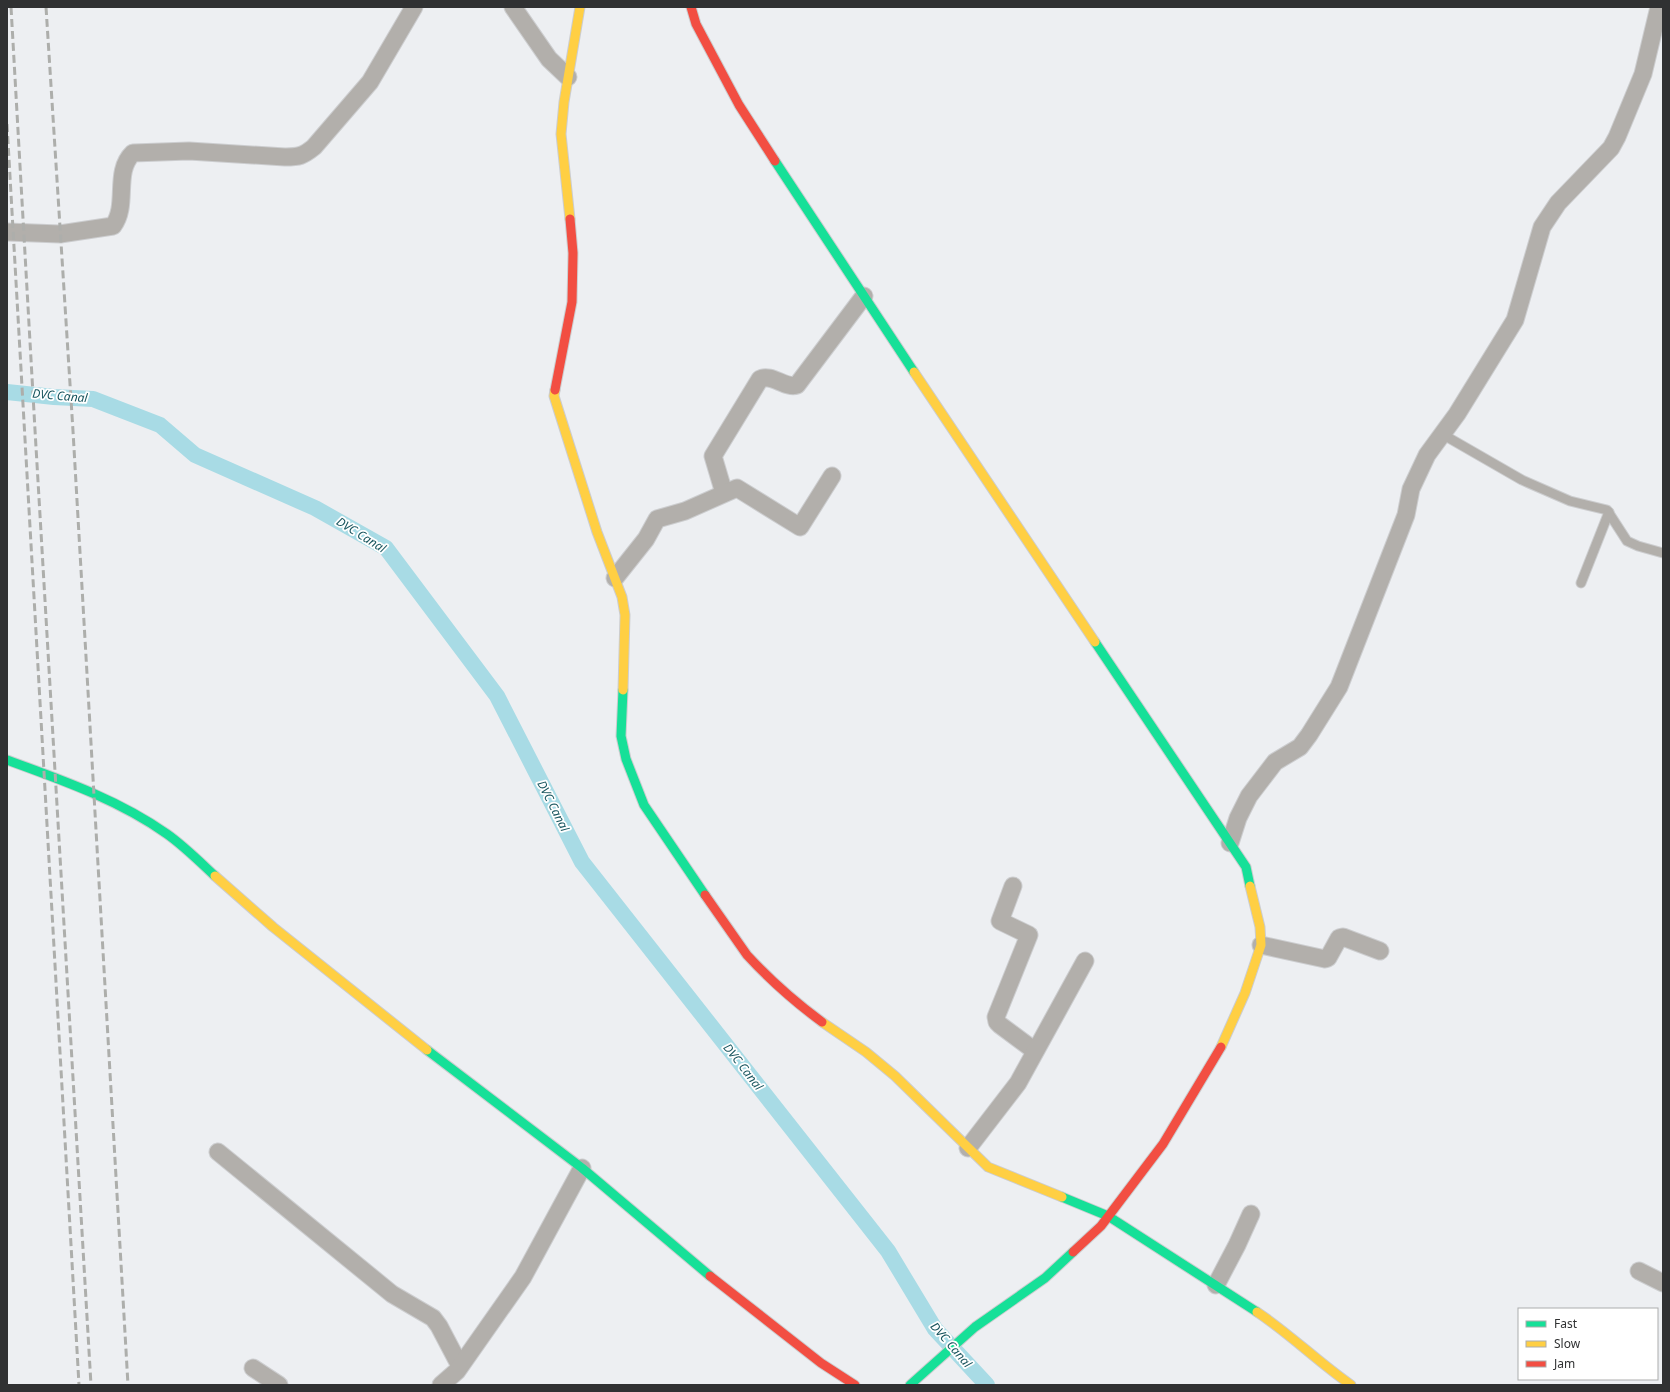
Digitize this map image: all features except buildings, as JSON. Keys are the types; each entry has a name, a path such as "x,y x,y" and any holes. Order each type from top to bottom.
{"street":[{"path":"7,232 60,234 113,226 121,208 123,172 130,157 134,153 189,151 285,157 299,157 306,154 314,147 370,82 414,7"},
{"path":"513,7 549,60 568,77"},
{"path":"580,7 578,33 563,105 561,134 573,254 572,302 554,396 597,532 622,597 625,615 621,736 626,759 644,805 747,955 759,969 800,1006 880,1064 915,1094 988,1167 1108,1216 1273,1323 1331,1371 1351,1385"},
{"path":"692,7 696,24 739,105 864,296 1246,867 1260,927 1261,945 1245,993 1219,1053 1163,1144 1101,1226 1046,1278 975,1327 910,1385"},
{"path":"1230,843 1238,818 1249,796 1275,762 1297,749 1304,742 1339,687 1406,515 1411,489 1427,455 1457,414 1515,320 1542,227 1556,207 1611,148 1617,137 1643,74 1659,7"},
{"path":"724,493 713,456 760,379 765,378 792,386 797,385 864,296"},
{"path":"615,578 646,540 657,519 685,511 735,488 739,488 800,527 832,476"},
{"path":"7,760 95,794 148,821 169,835 273,927 364,1001 582,1168 701,1269 844,1382"},
{"path":"1013,886 1000,921 1029,934 996,1020 1000,1025 1035,1051"},
{"path":"1261,945 1325,959 1328,958 1338,939 1343,937 1380,951"},
{"path":"968,1148 1013,1090 1085,961"},
{"path":"218,1152 392,1294 433,1318 440,1326 460,1366"},
{"path":"441,1385 450,1378 460,1366 523,1277 582,1168"},
{"path":"1216,1285 1251,1214"},
{"path":"1639,1272 1663,1283"},
{"path":"253,1368 279,1385"}],"lane":[{"path":"1442,434 1522,480 1570,501 1609,512 1623,538 1638,546 1663,553"},
{"path":"1581,582 1609,512"}],"waterway":[{"name":"DVC Canal","path":"7,392 93,399 160,425 195,455 315,508 386,548 497,696 582,862 888,1251 935,1329 987,1385"}],"railway":[{"path":"11,7 91,1385"},
{"path":"46,7 73,431 128,1385"},
{"path":"7,124 79,1385"}],"traffic: fast":[{"path":"775,161 914,372"},
{"path":"1095,642 1246,867 1250,886"},
{"path":"623,690 621,736 626,759 644,805 705,895"},
{"path":"7,760 90,792 149,822 192,854 215,876"},
{"path":"427,1050 582,1168 710,1276"},
{"path":"1062,1197 1108,1216 1257,1312"},
{"path":"910,1385 975,1327 1045,1278 1073,1252"}],"traffic: slow":[{"path":"570,219 561,134 564,102 580,7"},
{"path":"914,372 1095,642"},
{"path":"555,390 554,396 597,532 622,597 625,615 623,690"},
{"path":"215,876 273,927 427,1050"},
{"path":"1221,1047 1245,993 1261,945 1260,927 1250,886"},
{"path":"822,1022 866,1052 895,1076 988,1167 1062,1197"},
{"path":"1257,1312 1281,1329 1351,1385"}],"traffic: jam":[{"path":"691,7 696,24 739,105 775,161"},
{"path":"555,390 572,302 573,253 570,219"},
{"path":"705,895 747,955 802,1007 822,1022"},
{"path":"1073,1252 1101,1226 1163,1144 1221,1047"},
{"path":"710,1276 821,1363 855,1385"}]}
